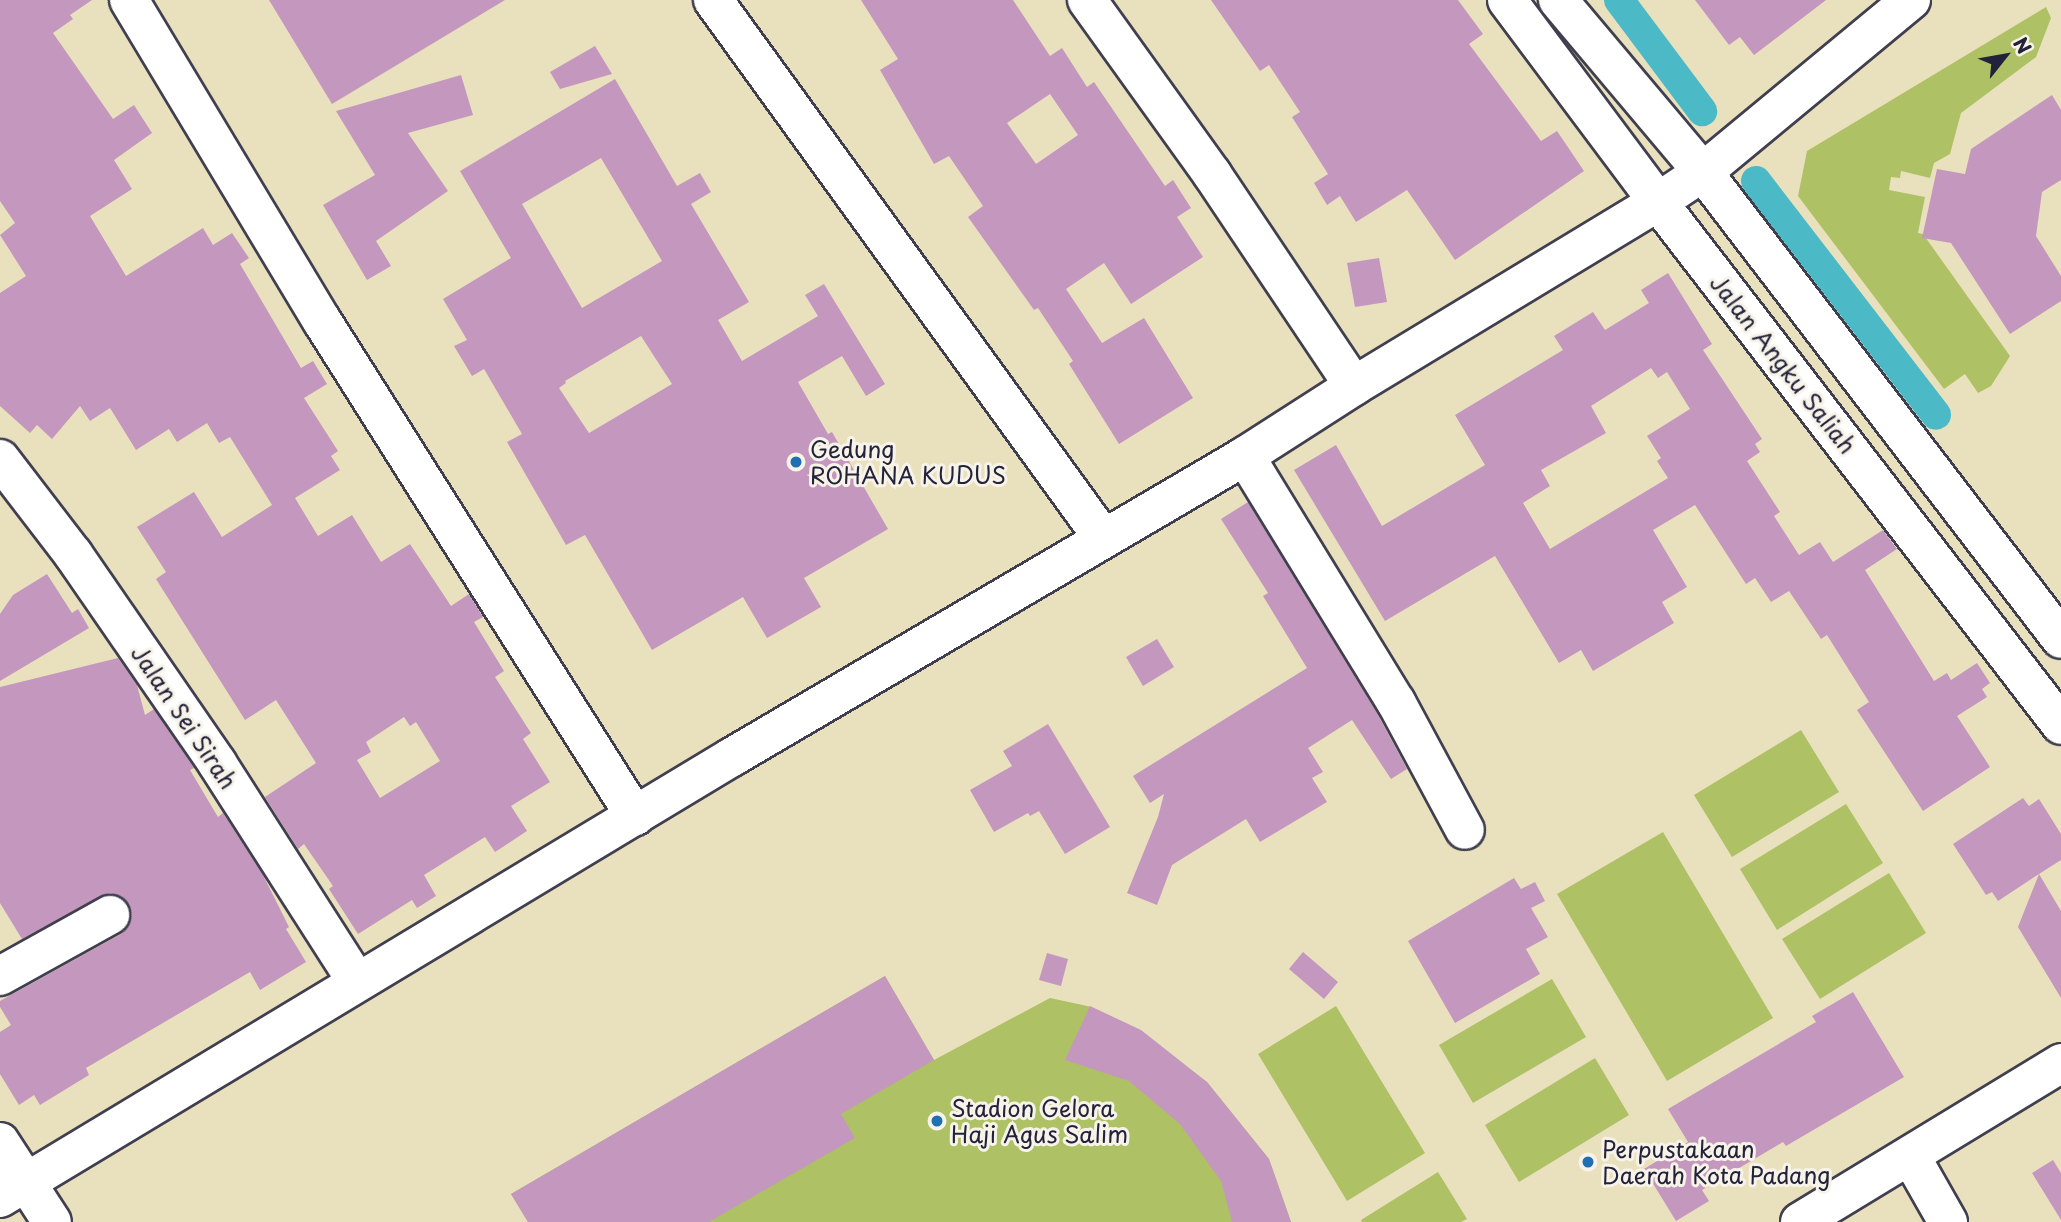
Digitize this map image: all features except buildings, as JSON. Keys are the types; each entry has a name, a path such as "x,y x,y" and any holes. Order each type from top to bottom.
{"street":[{"path":"129,0 322,321 635,816"},
{"path":"713,0 1103,538"},
{"path":"1087,0 1212,174 1354,386"},
{"name":"Jalan Angku Saliah","path":"1507,0 1658,202 2061,726"},
{"path":"1558,0 1703,172 2061,639"},
{"path":"14,1190 635,816 1245,456 1354,386 1658,202 1703,172 1911,0"},
{"path":"1245,456 1396,702 1465,830"},
{"name":"Jalan Sei Sirah","path":"6,477 217,763 357,982"},
{"path":"0,976 110,915"},
{"path":"1800,1222 1911,1157 2061,1063"},
{"path":"0,1142 14,1190 52,1222"},
{"path":"1911,1157 1948,1222"}],"green space":[{"path":"2046,7 2051,18 2036,57 1961,113 1950,154 1934,163 1930,178 1901,171 1900,178 1891,177 1889,190 1925,197 1918,233 1923,234 2010,356 1991,386 1978,393 1965,374 1944,389 1798,196 1807,151"},
{"path":"1801,730 1839,792 1732,857 1694,795"},
{"path":"1846,804 1883,863 1777,930 1740,869"},
{"path":"1663,832 1773,1018 1667,1081 1557,894"},
{"path":"1889,873 1926,933 1820,999 1782,939"},
{"name":"Stadion Gelora Haji Agus Salim","path":"885,976 934,1060 1050,998 1092,1007 1207,1082 1269,1159 1291,1222 528,1222 511,1194"},
{"path":"1552,979 1586,1037 1473,1103 1439,1045"},
{"path":"1336,1006 1425,1153 1347,1201 1258,1054"},
{"path":"1595,1058 1629,1115 1519,1182 1485,1125"},
{"path":"1438,1172 1467,1219 1461,1222 1362,1222 1361,1220"}],"waterway":[{"path":"1619,0 1702,111"},
{"path":"1756,181 1936,415"}],"place":[{"name":"Gedung ROHANA KUDUS","path":"796,462"},
{"name":"Stadion Gelora Haji Agus Salim","path":"937,1121"},
{"name":"Perpustakaan Daerah Kota Padang","path":"1588,1162"}]}
